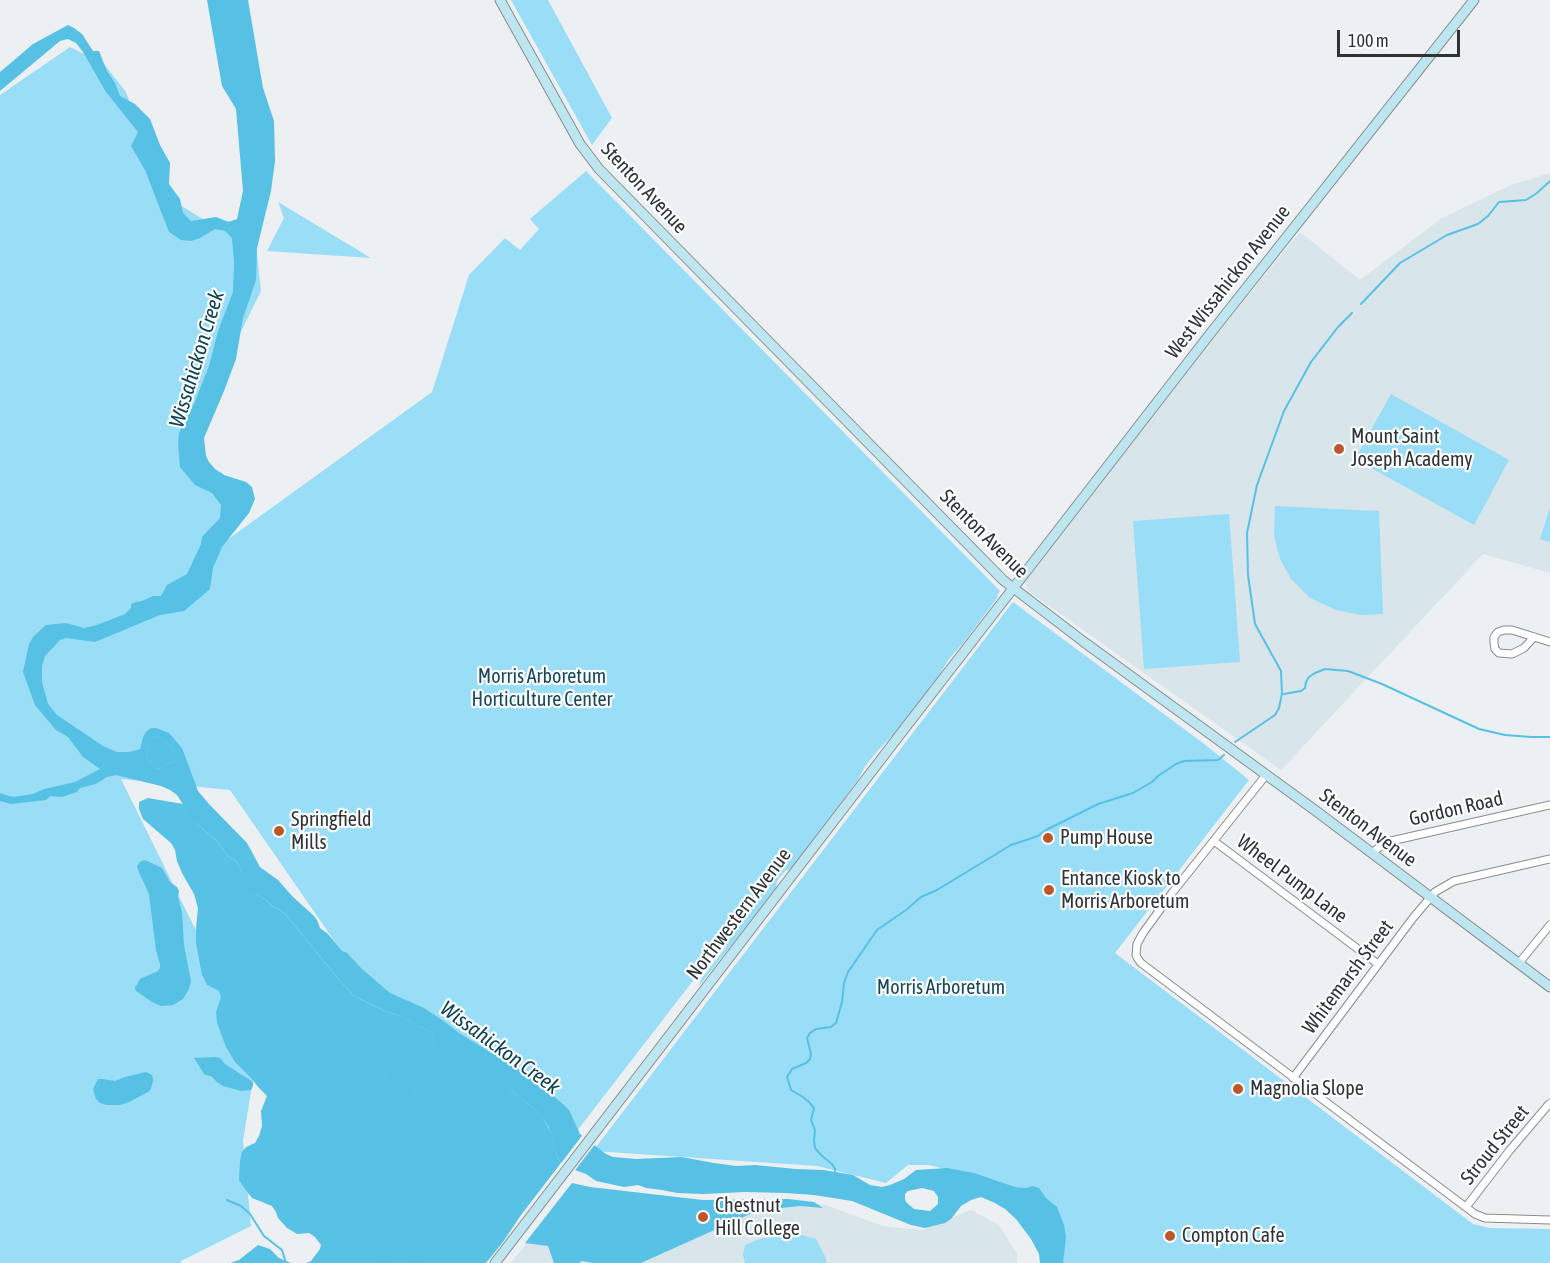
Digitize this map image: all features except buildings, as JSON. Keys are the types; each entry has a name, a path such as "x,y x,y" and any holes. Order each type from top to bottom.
{"street":[{"name":"Stenton Avenue","path":"500,0 580,144 599,169 1013,589 1550,987"},
{"name":"West Wissahickon Avenue","path":"1013,589 1199,348 1474,0"},
{"name":"Northwestern Avenue","path":"495,1263 1013,589"},
{"path":"1534,637 1524,648 1512,654 1499,653 1495,649 1494,638 1504,630 1512,630 1550,642"},
{"path":"1266,775 1172,893 1138,940 1136,955 1141,963 1475,1214 1485,1218 1550,1220"},
{"name":"Gordon Road","path":"1372,853 1382,844 1391,841 1550,805"},
{"name":"Wheel Pump Lane","path":"1214,841 1378,964"},
{"name":"Whitemarsh Street","path":"1293,1078 1430,897 1454,881 1550,859"},
{"path":"1519,963 1550,925"},
{"name":"Stroud Street","path":"1466,1207 1549,1104"}],"shaded area":[{"path":"207,0 248,0 263,88 274,121 275,161 271,191 257,248 256,280 243,318 236,359 204,438 209,462 224,475 246,482 252,487 255,499 249,513 222,547 213,568 210,589 184,611 160,615 95,642 66,638 60,640 45,656 42,666 42,682 48,704 57,715 103,746 117,752 140,749 143,737 151,728 169,733 182,748 198,791 247,843 260,867 278,880 313,915 320,928 342,951 390,993 424,1008 459,1033 530,1076 569,1110 580,1134 606,1154 613,1157 636,1159 681,1157 736,1166 755,1165 824,1170 853,1175 870,1185 882,1187 904,1179 916,1170 947,1168 974,1173 1015,1187 1033,1186 1039,1188 1057,1207 1066,1237 1063,1263 1040,1263 1039,1254 1031,1239 1016,1219 1005,1209 981,1197 961,1206 945,1223 925,1228 911,1225 852,1201 814,1195 745,1192 677,1193 638,1185 624,1187 596,1181 561,1163 547,1124 537,1111 507,1087 477,1075 435,1042 432,1033 426,1029 354,996 288,917 266,900 241,889 239,880 241,871 237,862 228,856 217,841 198,825 177,795 170,790 116,775 62,797 50,796 46,800 11,804 0,801 0,793 13,797 33,794 75,782 100,769 83,757 68,737 56,730 35,705 23,672 29,644 33,637 46,625 66,623 84,628 97,625 125,614 131,608 131,604 153,596 161,596 167,585 187,574 202,537 220,518 221,505 212,493 195,485 180,467 178,443 179,433 194,404 209,366 218,331 233,292 234,262 232,238 225,231 215,229 191,241 181,240 169,232 145,170 131,146 138,132 106,92 76,43 68,39 60,41 0,91 0,72 33,44 68,25 82,34 93,51 99,51 120,96 135,104 150,119 170,163 169,184 180,199 183,213 191,221 216,217 229,222 237,219 243,191 236,109 222,86","holes":["158,736 172,746 175,752 173,763 160,769 155,768 146,752 148,746","922,1188 934,1191 938,1197 938,1204 930,1211 914,1209 906,1202 905,1194 908,1191"]},
{"name":"Mount Saint Joseph Academy","path":"1550,173 1550,573 1483,554 1281,770 1028,591 1025,582 1209,344 1300,232 1360,280 1442,218 1511,185"},
{"path":"158,736 172,746 175,752 173,763 160,769 155,768 146,752 152,740"},
{"path":"148,798 183,804 198,825 217,841 228,856 237,862 250,891 288,917 354,996 426,1029 432,1033 435,1042 507,1087 542,1117 552,1134 561,1163 486,1263 306,1263 311,1261 320,1249 321,1245 315,1237 309,1233 297,1234 287,1228 278,1218 272,1206 252,1198 245,1189 239,1180 242,1152 246,1147 255,1143 259,1136 262,1126 261,1111 267,1096 235,1062 226,1047 217,1023 216,1012 221,997 219,991 207,985 202,975 196,943 198,908 194,894 182,873 171,843 143,819 139,802"},
{"path":"145,860 162,868 170,882 179,891 184,945 191,981 183,999 173,1005 161,1006 152,1002 135,988 140,979 160,968 149,894 137,866"},
{"path":"194,1058 220,1058 225,1064 253,1082 251,1090 241,1091 223,1086 204,1074"},
{"path":"392,1066 408,1078 412,1086 411,1097 403,1096 387,1075 387,1067"},
{"path":"146,1072 152,1075 153,1080 148,1092 120,1105 106,1105 96,1099 93,1089 98,1079 115,1081"},
{"path":"572,1183 703,1200 788,1199 814,1202 823,1208 801,1206 759,1210 641,1263 582,1261 554,1263 548,1246 525,1243"},
{"name":"Chestnut Hill College","path":"572,1185 701,1202 796,1201 826,1205 883,1226 922,1230 971,1210 999,1225 1017,1254 1017,1263 511,1263"},
{"path":"258,1245 270,1249 279,1258 291,1263 230,1263 239,1260"}],"green space":[{"path":"511,0 548,0 612,118 592,145"},
{"name":"Morris Arboretum Horticulture Center","path":"70,47 104,64 126,92 139,127 175,202 211,224 253,218 261,291 185,445 196,468 221,472 241,492 191,566 432,392 469,275 505,238 520,250 539,229 530,219 586,171 1000,591 998,597 949,659 936,680 894,734 866,765 857,781 795,864 777,881 776,888 764,904 699,986 701,979 726,947 722,943 553,1162 364,984 230,790 121,779 257,1054 243,1141 251,1226 180,1263 0,1263 0,95"},
{"path":"278,202 371,258 267,251 284,218"},
{"path":"1391,394 1509,460 1474,525 1355,459"},
{"path":"1275,506 1379,511 1383,614 1361,615 1336,610 1310,598 1291,579 1280,559 1274,536"},
{"path":"1550,507 1550,542 1540,539"},
{"path":"1229,514 1240,662 1144,669 1133,521"},
{"name":"Morris Arboretum","path":"1013,602 1203,743 1249,780 1115,953 1473,1224 1490,1228 1550,1229 1550,1263 1056,1263 1056,1256 971,1176 929,1165 908,1165 886,1183 817,1166 593,1151"},
{"path":"801,1235 816,1239 826,1258 826,1263 745,1263 743,1255 745,1245 760,1239"}],"pier":[{"path":"584,1133 596,1143 573,1173 559,1166"}],"waterway":[{"path":"1361,304 1400,263 1447,235 1478,224 1499,202 1526,200 1550,181"},
{"path":"1235,742 1275,715 1282,694 1281,671 1255,624 1248,575 1247,533 1257,485 1284,411 1311,362 1352,313"},
{"path":"1284,694 1301,691 1305,688 1309,677 1325,669 1348,671 1382,684 1479,729 1505,735 1550,737"},
{"path":"835,1173 832,1164 815,1148 815,1130 811,1120 814,1108 803,1097 791,1090 787,1077 792,1069 810,1059 807,1038 810,1033 816,1029 831,1027 836,1023 848,972 877,930 921,897 937,890 1011,845 1038,836 1098,804 1133,793 1176,764 1184,761 1218,760 1224,755"},
{"path":"370,1263 420,1262 446,1256 467,1246 491,1228 516,1188 523,1171 557,1150"},
{"path":"227,1200 241,1206 250,1214 264,1236 282,1250 286,1263"}],"place":[{"name":"Mount Saint Joseph Academy","path":"1339,449"},
{"name":"Springfield Mills","path":"279,831"},
{"name":"Pump House","path":"1048,838"},
{"name":"Entance Kiosk to Morris Arboretum","path":"1049,890"},
{"name":"Magnolia Slope","path":"1238,1089"},
{"name":"Chestnut Hill College","path":"703,1217"},
{"name":"Compton Cafe","path":"1170,1236"}],"water label":[{"name":"Wissahickon Creek","path":"197,359"},
{"name":"Wissahickon Creek","path":"500,1048"}]}
